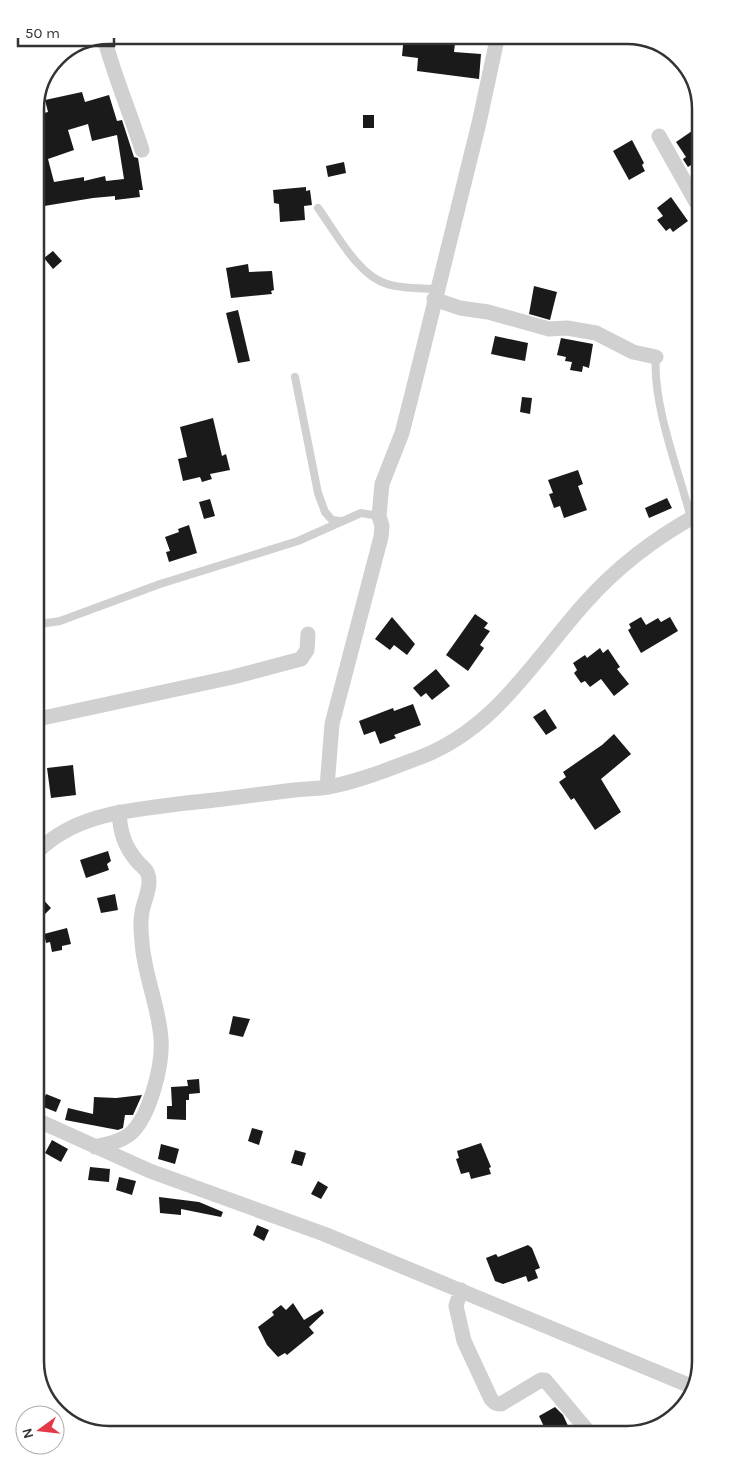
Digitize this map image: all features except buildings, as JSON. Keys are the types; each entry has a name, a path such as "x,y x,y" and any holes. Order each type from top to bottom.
{"street":[{"path":"106,44 114,75 142,150"},
{"path":"328,787 332,724 381,537 382,484 402,433 479,123 496,44"},
{"path":"659,136 692,195"},
{"path":"435,294 460,308 488,312 549,329 567,328 596,333 633,352 656,358"},
{"path":"44,847 65,831 88,820 119,812 328,787 424,756 477,726 522,680 585,603 623,565 645,547 692,518"},
{"path":"44,718 233,677 301,659 307,650 308,634"},
{"path":"95,1147 114,1142 130,1134 142,1122 150,1100 161,1054 160,1030 142,945 142,912 149,886 147,872 128,850 122,838 119,812"},
{"path":"44,1123 150,1170 324,1234 687,1385"},
{"path":"461,1290 456,1306 464,1341 491,1400 501,1404 541,1380 545,1380 584,1426"}],"lane":[{"path":"318,208 355,260 370,276 387,284 435,294"},
{"path":"656,358 654,376 659,400 692,510"},
{"path":"295,377 322,506 324,512 332,520 342,522"},
{"path":"44,623 60,621 160,584 298,541 362,513 380,516"}]}
